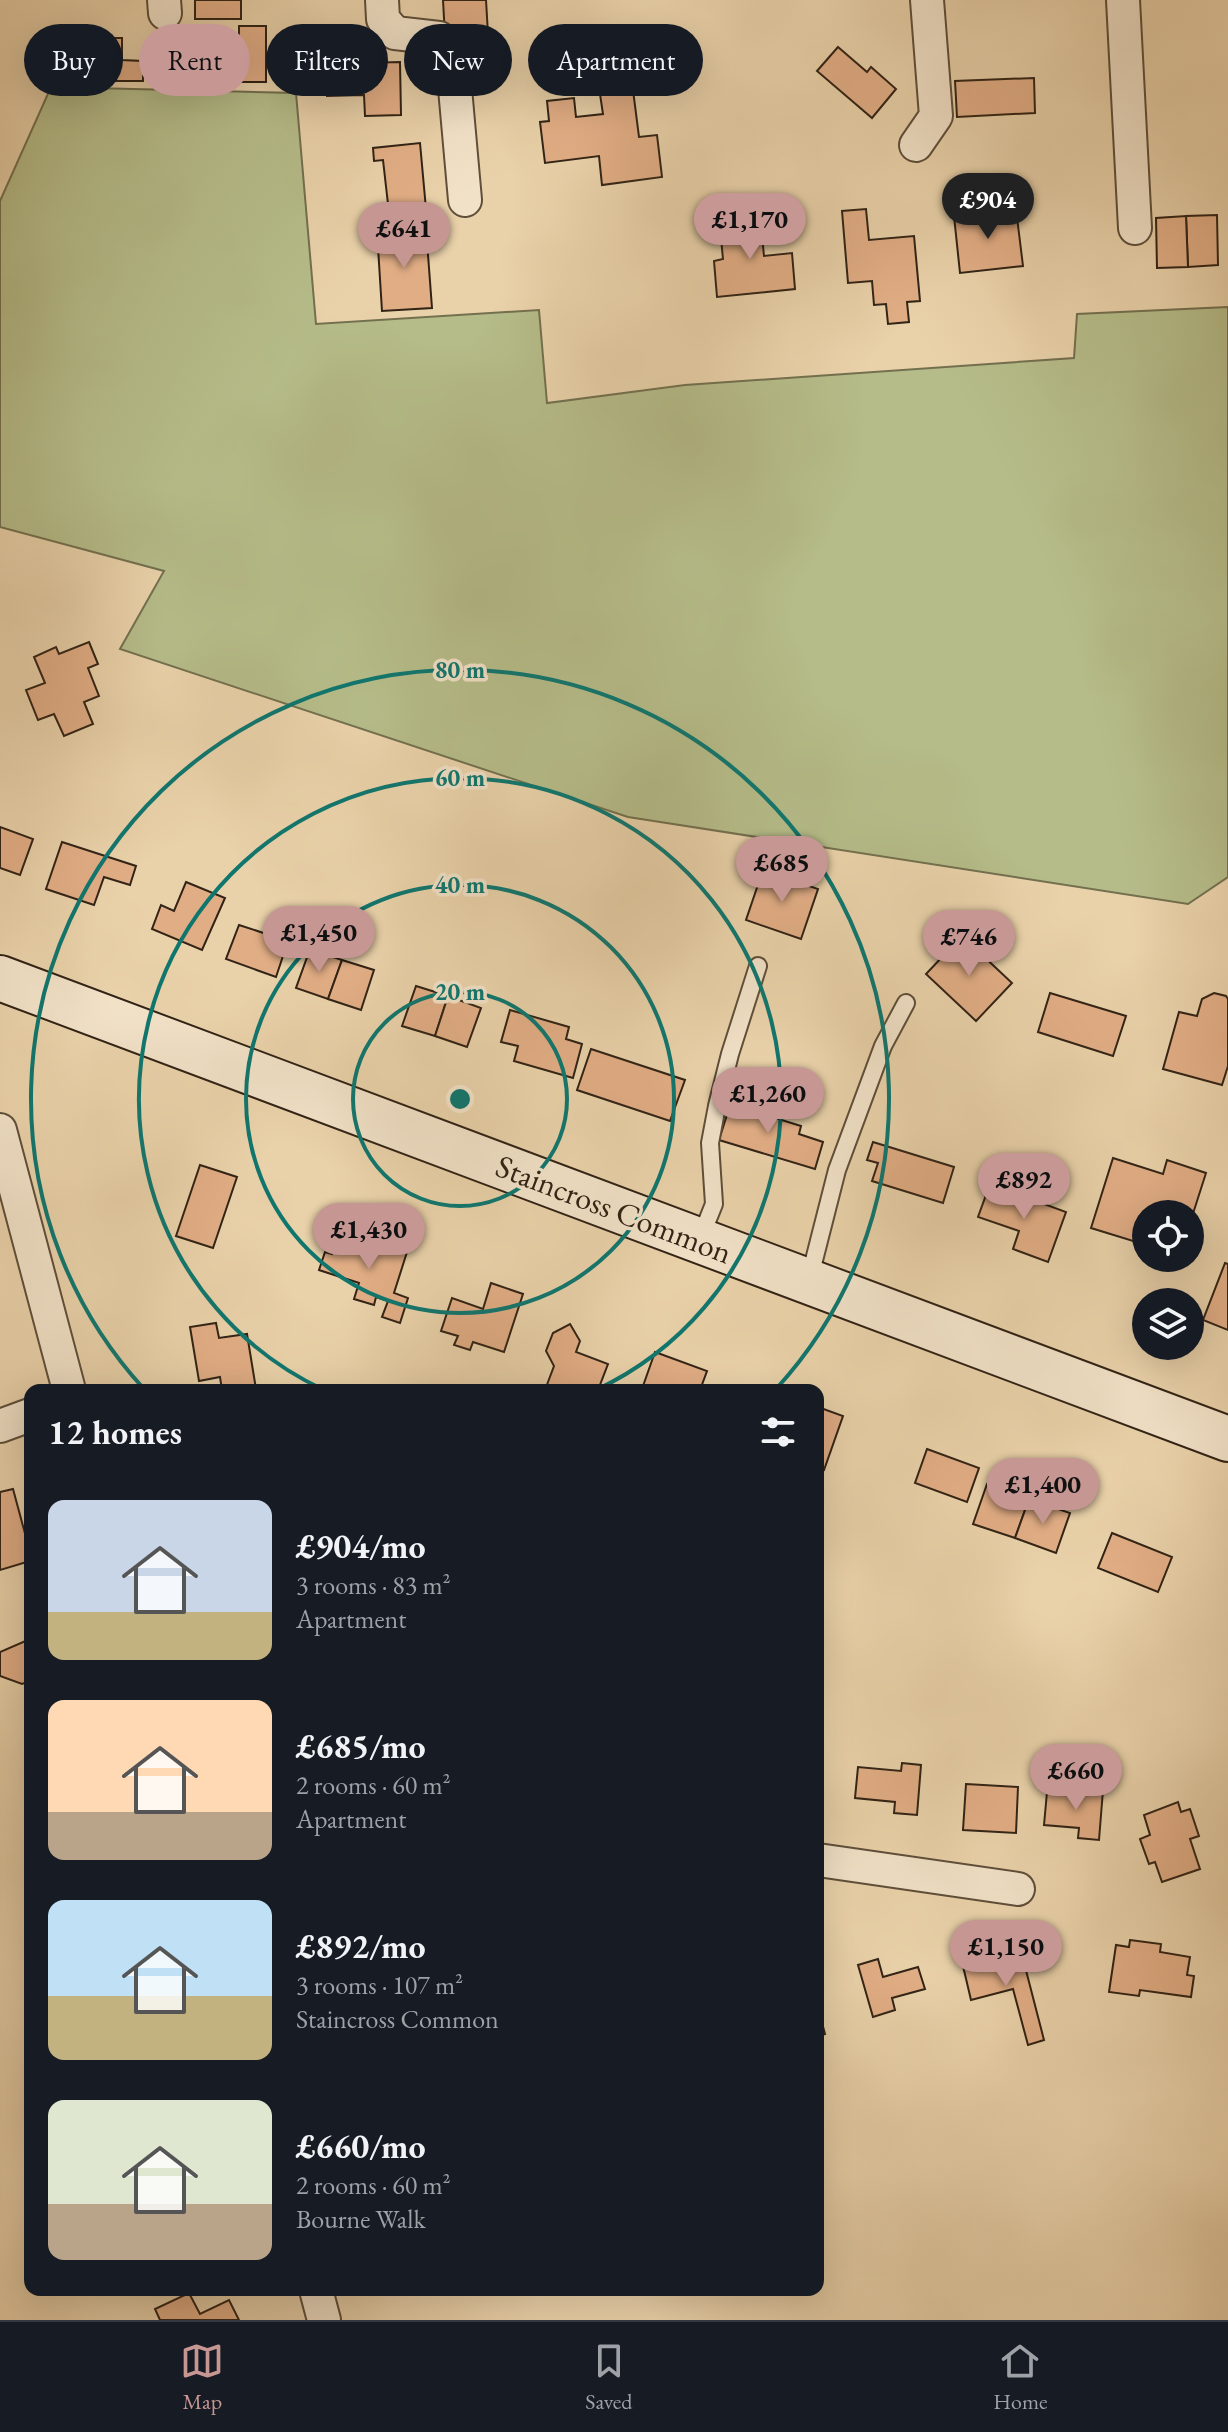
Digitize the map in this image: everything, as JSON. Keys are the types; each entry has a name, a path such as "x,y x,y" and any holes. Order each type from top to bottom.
{"street":[{"path":"382,0 383,19 395,33 439,38 452,55 465,200"},
{"path":"916,145 936,116 927,0"},
{"path":"1123,0 1135,228"},
{"name":"Staincross Common","path":"0,978 1228,1439"},
{"path":"0,1130 67,1384"},
{"path":"0,1426 24,1417"},
{"path":"824,1861 1018,1889"},
{"path":"318,2296 324,2320"}],"lane":[{"path":"699,1241 714,1204 710,1143 717,1106 758,966"},
{"path":"809,1282 837,1170 883,1046 906,1003"}],"green space":[{"path":"123,89 139,89 139,96 250,96 250,92 266,92 266,96 296,96 316,324 539,310 547,403 685,385 1074,358 1077,314 1228,307 1228,877 1188,904 628,817 120,649 164,571 0,527 0,201 47,96 123,96"}],"building":[{"path":"195,0 241,0 241,19 195,19"},
{"path":"443,0 486,0 487,24 444,24"},
{"path":"250,26 266,26 266,82 250,82"},
{"path":"838,47 867,72 871,67 896,89 872,118 817,71"},
{"path":"123,60 139,61 139,81 123,81"},
{"path":"388,62 400,62 401,115 365,116 364,96 388,96"},
{"path":"1034,78 1035,113 957,117 955,81"},
{"path":"600,96 634,96 639,137 657,135 662,177 602,185 599,156 545,163 540,122 549,121 547,101 574,98 576,117 603,114"},
{"path":"420,143 426,209 389,213 383,160 374,161 373,148"},
{"path":"866,209 869,240 914,236 920,301 907,302 909,322 888,324 886,304 874,305 872,281 848,283 842,211"},
{"path":"1016,209 1023,266 960,273 954,216"},
{"path":"760,215 764,256 792,253 795,289 717,297 714,261 723,259 719,218"},
{"path":"1217,215 1218,265 1188,267 1186,216"},
{"path":"1186,216 1188,267 1157,268 1156,218"},
{"path":"426,228 432,308 382,311 377,231"},
{"path":"89,642 98,664 88,668 99,696 84,702 93,724 64,736 54,714 38,720 26,690 45,683 34,657 56,647 59,654"},
{"path":"0,827 33,839 20,875 0,868"},
{"path":"62,842 136,866 130,885 104,877 94,905 46,889"},
{"path":"763,870 818,889 801,939 746,920"},
{"path":"186,882 225,898 202,950 152,929 161,905 174,911"},
{"path":"239,925 288,941 276,977 226,959"},
{"path":"962,936 1012,983 976,1021 926,974"},
{"path":"310,949 342,960 328,999 296,988"},
{"path":"342,960 374,970 361,1010 328,999"},
{"path":"416,986 448,996 435,1036 402,1026"},
{"path":"1050,993 1126,1016 1113,1056 1038,1032"},
{"path":"1214,993 1228,999 1228,1066 1222,1085 1163,1069 1179,1012 1197,1016 1202,999"},
{"path":"448,996 481,1008 467,1047 435,1036"},
{"path":"510,1010 569,1027 566,1039 582,1044 573,1078 514,1061 518,1046 501,1042"},
{"path":"591,1049 685,1080 670,1121 577,1090"},
{"path":"733,1096 764,1106 762,1114 801,1126 799,1134 823,1142 815,1169 719,1140"},
{"path":"873,1142 954,1167 943,1203 872,1181 878,1163 867,1160"},
{"path":"1113,1158 1163,1174 1167,1160 1206,1173 1197,1200 1132,1200 1132,1241 1091,1228"},
{"path":"200,1165 237,1177 213,1248 176,1236"},
{"path":"990,1184 1066,1212 1048,1262 1013,1249 1019,1231 978,1217"},
{"path":"339,1231 407,1252 394,1293 408,1298 400,1323 382,1317 388,1301 376,1297 374,1305 354,1299 359,1283 319,1270 325,1252 332,1254"},
{"path":"1225,1263 1228,1264 1228,1330 1204,1320"},
{"path":"491,1283 523,1294 504,1352 473,1342 470,1350 454,1345 458,1336 441,1331 452,1298 483,1309"},
{"path":"216,1323 219,1338 247,1334 255,1384 221,1384 220,1377 199,1381 190,1327"},
{"path":"570,1324 580,1341 576,1352 608,1364 600,1384 547,1384 554,1366 546,1351 553,1333"},
{"path":"655,1352 707,1371 702,1384 644,1384"},
{"path":"824,1409 843,1416 824,1470"},
{"path":"927,1449 979,1468 967,1502 915,1483"},
{"path":"987,1484 1029,1499 1015,1538 973,1524"},
{"path":"13,1489 24,1530 24,1563 0,1570 0,1492"},
{"path":"1029,1499 1070,1513 1056,1553 1015,1538"},
{"path":"1112,1533 1172,1557 1158,1592 1098,1568"},
{"path":"24,1642 24,1683 0,1676 0,1652"},
{"path":"902,1763 921,1765 917,1815 894,1813 895,1802 855,1798 858,1767 901,1771"},
{"path":"966,1784 1018,1787 1016,1833 963,1830"},
{"path":"1083,1788 1103,1790 1099,1840 1078,1838 1079,1828 1044,1825 1047,1792 1082,1795"},
{"path":"1178,1802 1181,1812 1190,1809 1199,1836 1190,1839 1200,1869 1162,1882 1155,1862 1149,1864 1140,1839 1150,1835 1144,1815"},
{"path":"1130,1940 1161,1944 1160,1952 1190,1957 1187,1975 1194,1976 1191,1997 1140,1990 1139,1996 1109,1992 1116,1945 1129,1947"},
{"path":"1021,1951 1044,2040 1028,2045 1013,1989 971,2000 963,1966"},
{"path":"878,1959 883,1977 918,1967 925,1989 892,1998 895,2010 873,2017 858,1965"},
{"path":"183,2296 191,2296 200,2314 229,2300 239,2320 160,2320 155,2309"}]}
